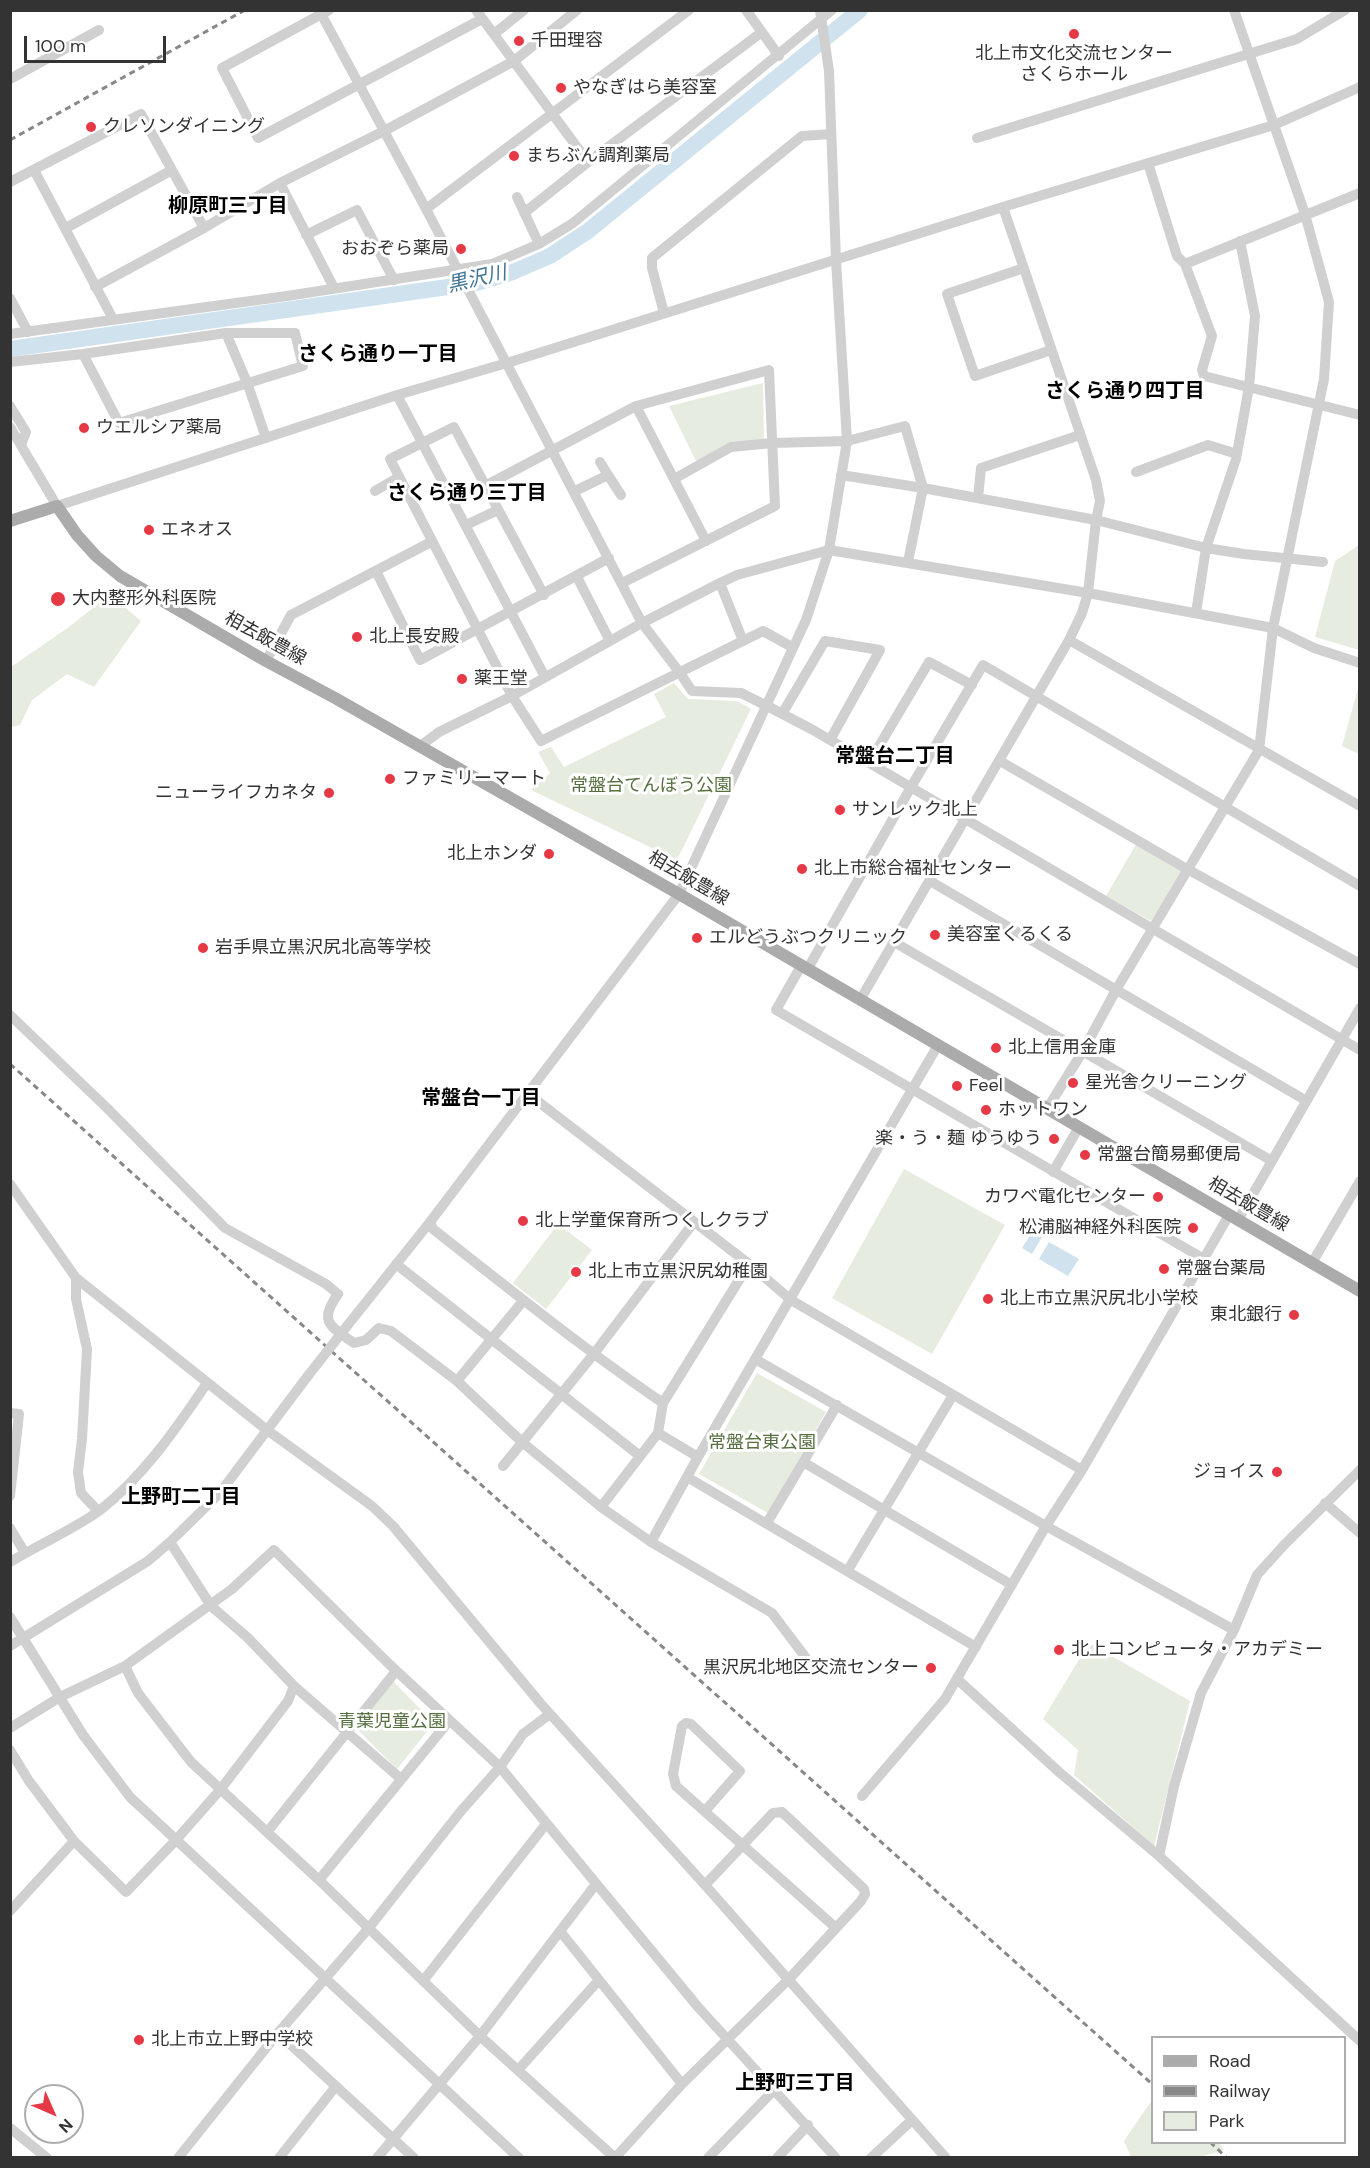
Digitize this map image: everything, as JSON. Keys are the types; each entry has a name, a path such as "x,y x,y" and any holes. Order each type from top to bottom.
{"main road":[{"path":"10,520 57,506"},
{"name":"相去飯豊線","path":"57,506 77,535 96,556 120,576 679,894 1359,1291"}],"street":[{"path":"494,34 524,10"},
{"path":"426,209 689,10"},
{"path":"746,10 779,56"},
{"path":"10,334 334,288 459,273 492,264 539,244 573,223 779,56 832,10"},
{"path":"1047,1109 1259,750 1273,628 1324,379 1329,302 1305,214 1234,10"},
{"path":"977,138 1297,39 1345,10"},
{"path":"95,287 204,228 280,183 384,131 514,61 575,11"},
{"path":"588,162 479,15 358,84 258,138 222,68 323,12 358,84 575,491 642,622 692,692 741,693 777,711 966,819 1359,1050"},
{"path":"10,1646 148,1561 219,1494 307,1377 430,1222 679,894 806,620 829,550 847,441 831,134 822,18"},
{"path":"10,79 99,30"},
{"path":"524,213 588,162 762,32"},
{"path":"10,405 26,432 14,438 57,506 397,395 1274,125 1359,87"},
{"path":"10,182 141,114 204,228"},
{"path":"664,313 652,268 652,258 802,136 831,134"},
{"path":"1148,163 1177,256 1185,264 1212,336 1203,370 1204,376 1359,415"},
{"path":"34,170 113,319"},
{"path":"66,228 172,170"},
{"path":"280,183 334,288"},
{"path":"1185,264 1359,193"},
{"path":"516,197 539,244"},
{"path":"860,1000 1069,640 1082,613 1088,593 1100,501 1096,480 1003,207"},
{"path":"306,236 357,210 394,280"},
{"path":"1196,613 1206,548 1237,454 1249,387 1254,316 1240,241"},
{"path":"1024,268 947,294 975,376 1051,350"},
{"path":"10,298 28,332"},
{"path":"10,362 226,333 295,333 303,366 248,385 119,423 83,354"},
{"path":"226,333 248,385 266,438"},
{"path":"485,486 636,406 769,370 775,506 622,584"},
{"path":"397,395 545,677"},
{"path":"636,406 706,541"},
{"path":"674,479 731,447 772,443 847,441 905,426 923,488 908,562"},
{"path":"544,595 454,427 390,459 512,696 541,741 763,632 792,647"},
{"path":"978,498 981,468 1080,435"},
{"path":"1136,472 1208,445 1237,454"},
{"path":"600,462 621,495"},
{"path":"575,491 608,475"},
{"path":"841,475 1096,520 1206,548 1323,562"},
{"path":"375,491 399,477"},
{"path":"466,525 498,510"},
{"path":"266,661 291,615 431,542"},
{"path":"420,747 439,732 512,696 642,622 720,583 737,575 829,550 1088,593 1273,628 1314,648 1359,663"},
{"path":"376,571 420,660 609,558"},
{"path":"577,577 610,641"},
{"path":"720,583 743,641"},
{"path":"777,711 825,640 880,650 830,740"},
{"path":"1069,640 1359,806"},
{"path":"869,763 929,662 972,685"},
{"path":"1204,1259 776,1010 804,968 983,665 1359,886"},
{"path":"1000,761 1187,869 1359,964"},
{"path":"930,881 1305,1100"},
{"path":"894,942 1272,1161"},
{"path":"862,1796 945,1699 1046,1526 1082,1470 1204,1259 1272,1161 1359,1008"},
{"path":"10,1015 108,1109 225,1228 326,1284 338,1294 329,1306 326,1315 330,1326 354,1343 366,1340 379,1328 391,1330 457,1381 522,1442 601,1508 651,1542 772,1613 806,1658"},
{"path":"651,1542 698,1457 938,1046"},
{"path":"527,1094 749,1263 791,1300 1082,1470"},
{"path":"1053,1172 1079,1128"},
{"path":"1312,1263 1359,1181"},
{"path":"12,1190 76,1278 267,1430 372,1506 393,1526 550,1714 946,2157"},
{"path":"430,1222 434,1229 523,1301 593,1355 663,1403"},
{"path":"503,1466 593,1355 694,1222"},
{"path":"601,1508 658,1433 663,1403 749,1263"},
{"path":"396,1264 640,1456"},
{"path":"76,1278 76,1299 87,1349 78,1472 81,1493 98,1511"},
{"path":"457,1381 490,1337 523,1301"},
{"path":"755,1359 1046,1526 1234,1630"},
{"path":"10,1562 98,1511 132,1480 171,1436 207,1383"},
{"path":"848,1570 953,1395"},
{"path":"767,1523 837,1405"},
{"path":"10,1413 19,1414 10,1496"},
{"path":"658,1433 698,1457"},
{"path":"803,1462 1012,1585"},
{"path":"1159,1856 1174,1786 1201,1693 1234,1630 1257,1575 1359,1470"},
{"path":"687,1477 976,1647"},
{"path":"1325,1503 1359,1533"},
{"path":"10,1528 24,1553"},
{"path":"170,1542 211,1606 247,1637 294,1686 401,1779"},
{"path":"10,1728 60,1697 125,1666 211,1606 274,1551 396,1671 500,1767 726,2039 836,2157"},
{"path":"10,1617 83,1735 130,1797 519,2157"},
{"path":"125,1666 138,1693 190,1762 268,1831 480,2036 615,2157 726,2039 789,1980 865,1894 864,1889 782,1812 773,1812 705,1885"},
{"path":"268,1831 396,1671"},
{"path":"957,1679 1059,1772 1159,1856 1359,2041"},
{"path":"10,1750 29,1781 74,1841 126,1892 220,1790 288,1701 294,1686"},
{"path":"178,2157 278,2033 368,1929 461,1811 500,1767 523,1734 550,1714"},
{"path":"319,1880 449,1721"},
{"path":"705,1811 740,1771 691,1724 686,1723 682,1726 673,1774 676,1786 836,1928"},
{"path":"423,1982 546,1824"},
{"path":"10,1911 74,1841"},
{"path":"377,2157 480,2036 596,1884"},
{"path":"560,1931 682,2084"},
{"path":"518,2070 599,1980"},
{"path":"278,2033 414,2157"},
{"path":"279,2157 336,2086"},
{"path":"708,2157 775,2089"},
{"path":"871,2157 912,2120"},
{"path":"777,2157 808,2125"},
{"path":"10,2128 47,2157"}],"green space":[{"path":"763,383 764,440 696,461 669,406"},
{"path":"1359,545 1359,650 1315,637 1335,561"},
{"path":"110,595 141,621 94,687 67,674 32,700 20,725 11,727 11,667"},
{"name":"常盤台てんぼう公園","path":"674,683 688,699 737,701 751,709 677,860 531,790 550,773 538,752 551,747 564,767 666,717 654,694"},
{"path":"1359,685 1359,754 1342,746"},
{"path":"1137,843 1183,871 1151,921 1106,896"},
{"path":"904,1169 1005,1225 932,1354 832,1298"},
{"path":"558,1224 592,1250 546,1309 513,1283"},
{"name":"常盤台東公園","path":"757,1373 826,1412 768,1513 699,1474"},
{"path":"1089,1643 1190,1701 1154,1846 1074,1775 1078,1750 1043,1719"},
{"name":"青葉児童公園","path":"389,1677 434,1723 397,1769 351,1723"},
{"path":"1151,2101 1151,2144 1220,2144 1224,2150 1200,2157 1131,2157 1124,2141"}],"water":[{"path":"1033,1231 1042,1237 1032,1254 1022,1248"},
{"path":"1049,1242 1079,1259 1068,1276 1039,1259"}],"waterway":[{"name":"黒沢川","path":"10,349 476,283 513,272 550,256 588,231 860,10"}],"railway":[{"path":"10,140 245,10"},
{"path":"10,1064 1151,2083"},
{"path":"1212,2144 1227,2158"}],"place":[{"name":"北上市文化交流センター さくらホール","path":"1074,34"},
{"name":"千田理容","path":"519,41"},
{"name":"やなぎはら美容室","path":"561,88"},
{"name":"クレソンダイニング","path":"91,127"},
{"name":"まちぶん調剤薬局","path":"514,156"},
{"name":"おおぞら薬局","path":"461,249"},
{"name":"ウエルシア薬局","path":"84,428"},
{"name":"エネオス","path":"149,530"},
{"name":"大内整形外科医院","path":"58,599"},
{"name":"北上長安殿","path":"357,637"},
{"name":"薬王堂","path":"462,679"},
{"name":"ファミリーマート","path":"390,779"},
{"name":"ニューライフカネタ","path":"329,793"},
{"name":"サンレック北上","path":"840,810"},
{"name":"北上ホンダ","path":"549,854"},
{"name":"北上市総合福祉センター","path":"802,869"},
{"name":"美容室くるくる","path":"935,935"},
{"name":"エルどうぶつクリニック","path":"697,938"},
{"name":"岩手県立黒沢尻北高等学校","path":"203,948"},
{"name":"北上信用金庫","path":"996,1048"},
{"name":"星光舎クリーニング","path":"1073,1083"},
{"name":"Feel","path":"957,1086"},
{"name":"ホットワン","path":"986,1110"},
{"name":"楽・う・麺 ゆうゆう","path":"1054,1139"},
{"name":"常盤台簡易郵便局","path":"1085,1155"},
{"name":"カワベ電化センター","path":"1158,1197"},
{"name":"北上学童保育所つくしクラブ","path":"523,1221"},
{"name":"松浦脳神経外科医院","path":"1193,1228"},
{"name":"常盤台薬局","path":"1164,1269"},
{"name":"北上市立黒沢尻幼稚園","path":"576,1272"},
{"name":"北上市立黒沢尻北小学校","path":"988,1299"},
{"name":"東北銀行","path":"1294,1315"},
{"name":"ジョイス","path":"1277,1472"},
{"name":"北上コンピュータ・アカデミー","path":"1059,1650"},
{"name":"黒沢尻北地区交流センター","path":"931,1668"},
{"name":"北上市立上野中学校","path":"139,2040"}],"district":[{"name":"柳原町三丁目","path":"228,207"},
{"name":"さくら通り一丁目","path":"378,355"},
{"name":"さくら通り四丁目","path":"1125,392"},
{"name":"さくら通り三丁目","path":"467,494"},
{"name":"常盤台二丁目","path":"895,757"},
{"name":"常盤台一丁目","path":"481,1099"},
{"name":"上野町二丁目","path":"181,1498"},
{"name":"上野町三丁目","path":"795,2084"}]}
